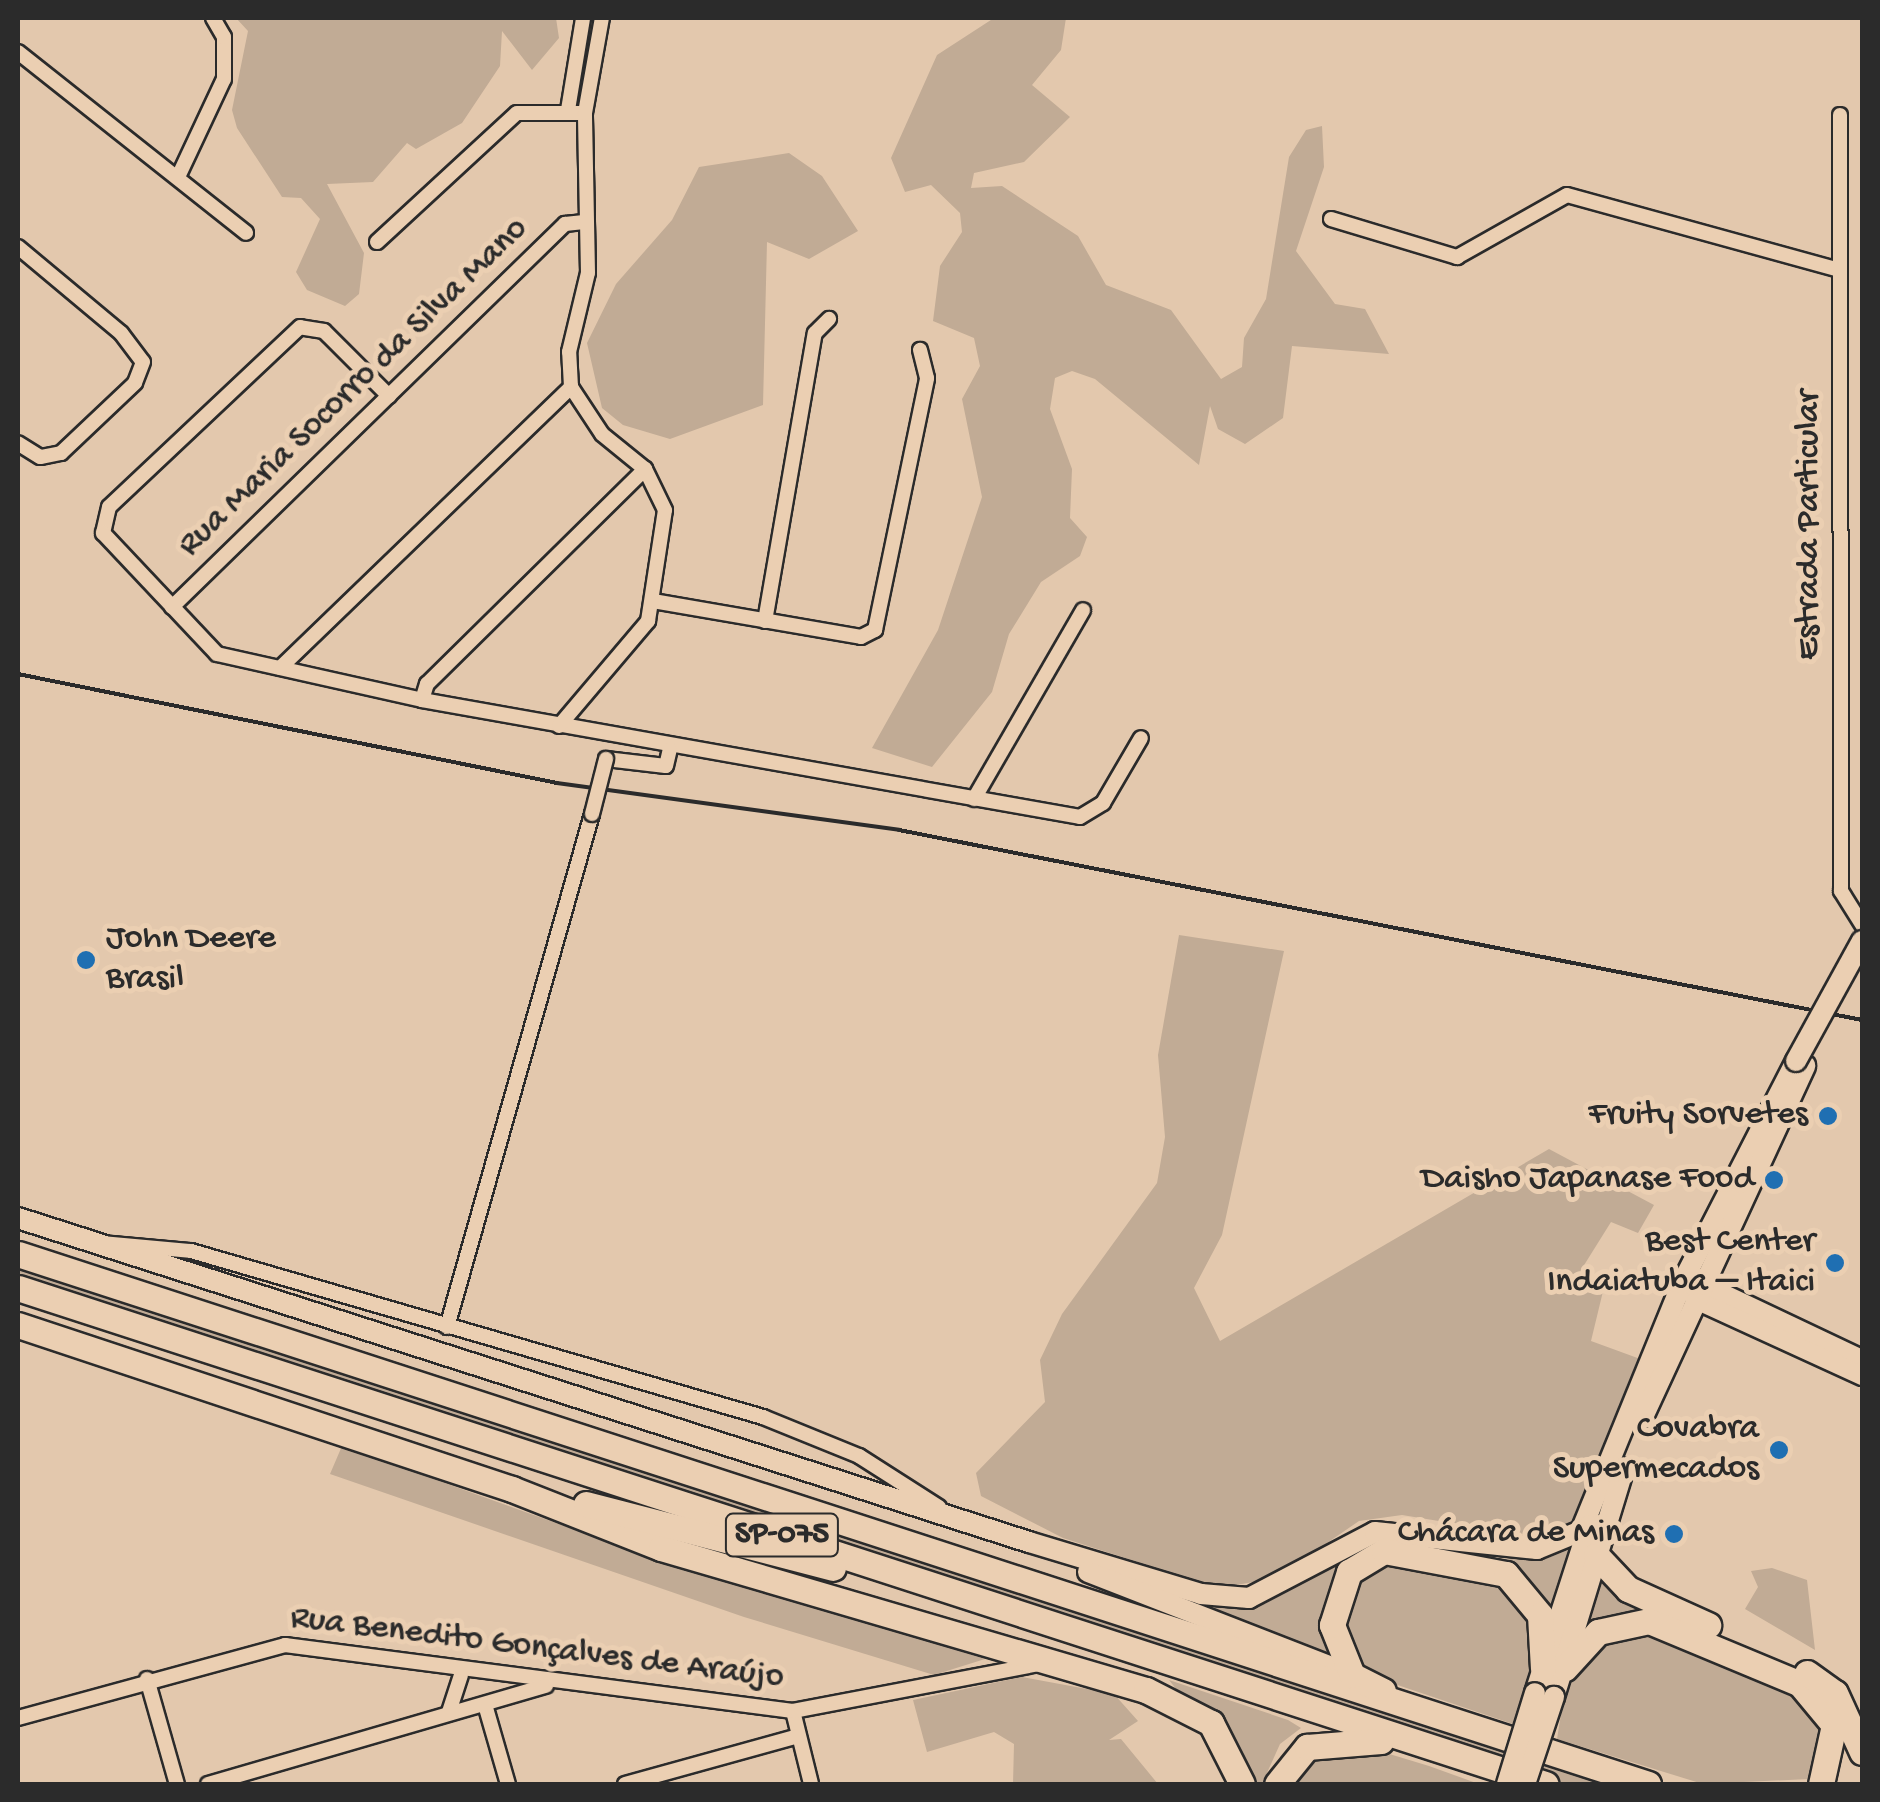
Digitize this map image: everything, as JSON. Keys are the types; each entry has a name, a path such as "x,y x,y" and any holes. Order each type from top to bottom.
{"highway":[{"name":"SP-075","path":"18,1254 1648,1784"},
{"name":"SP-075","path":"18,1288 1546,1784"},
{"path":"18,1327 512,1489 678,1554 1055,1661 1192,1710 1223,1738 1242,1784"},
{"path":"512,1489 1058,1624"},
{"path":"1451,1722 1352,1675 1332,1625 1338,1588 1368,1556 1403,1548 1474,1561 1522,1586 1540,1616 1554,1668 1598,1632 1649,1622 1800,1684 1834,1725 1821,1784"},
{"path":"1596,1555 1628,1589 1818,1679 1849,1715 1862,1752"},
{"path":"1277,1784 1292,1759 1322,1742 1428,1746"},
{"path":"1594,1767 1667,1784"}],"main road":[{"path":"1554,1668 1591,1519 1691,1295 1862,941"},
{"path":"1691,1295 1699,1247 1801,1063 1862,967"},
{"path":"18,1218 356,1332 648,1413 944,1510 1352,1675"},
{"path":"1507,1784 1545,1695 1691,1295 1699,1247"},
{"path":"1029,1542 1201,1594 1249,1598 1376,1532 1536,1549 1572,1538 1591,1519"},
{"path":"1524,1784 1545,1695"}],"street":[{"path":"178,177 224,79 224,37 213,18"},
{"path":"568,110 583,18"},
{"path":"558,726 643,632 653,601 665,503 645,469 602,434 572,387 569,352 588,272 584,222 585,113 602,18"},
{"path":"18,52 246,232"},
{"path":"376,242 517,113 585,113"},
{"name":"Estrada Particular","path":"1840,115 1841,891 1862,925"},
{"path":"1330,220 1456,257 1567,195 1840,270"},
{"name":"Rua Maria Socorro da Silva Mano","path":"172,608 565,224 584,222"},
{"path":"18,247 142,355 135,383 61,453 40,457 19,444"},
{"path":"765,622 815,332 829,319"},
{"path":"389,396 324,331 306,326 109,507 102,525 217,654 422,700 670,749 1080,817 1103,803 1141,738"},
{"path":"653,601 861,637 875,630 927,378 920,350"},
{"path":"280,668 572,387"},
{"path":"422,700 427,684 645,469"},
{"path":"974,799 1083,610"},
{"path":"448,1328 606,759 666,766 670,749"},
{"path":"102,1244 192,1251 763,1416 859,1456 944,1510"},
{"path":"1691,1295 1744,1313 1839,1359 1862,1376"},
{"path":"1839,1359 1862,1359"},
{"name":"Rua Benedito Gonçalves de Araújo","path":"18,1718 146,1679 285,1645 461,1674 792,1711 1055,1661"},
{"path":"448,1712 461,1674"},
{"path":"146,1679 177,1784"},
{"path":"208,1784 448,1712 486,1708 551,1684"},
{"path":"486,1708 508,1784"},
{"path":"792,1711 811,1784"},
{"path":"624,1784 798,1736"}],"shaded area":[{"path":"236,18 556,18 559,38 532,70 502,31 500,66 462,123 416,149 407,143 373,182 327,184 364,253 359,294 345,306 307,290 296,272 320,219 301,198 282,197 237,128 232,110 248,31"},
{"path":"994,18 1066,18 1061,50 1032,85 1070,117 1024,162 974,173 971,188 1002,186 1078,236 1106,285 1171,310 1221,379 1242,367 1244,338 1266,299 1289,157 1306,130 1322,126 1324,167 1296,251 1335,304 1365,309 1389,354 1292,346 1283,418 1245,444 1218,429 1210,406 1199,465 1095,379 1072,371 1055,378 1050,409 1072,469 1070,518 1087,537 1080,556 1041,582 1009,634 992,692 932,767 872,748 938,630 982,497 962,399 980,366 974,338 933,321 940,266 962,232 960,213 931,185 905,192 891,158 937,55"},
{"path":"789,153 822,176 858,231 809,259 767,242 763,405 670,439 623,425 602,408 587,343 616,284 672,220 699,167"},
{"path":"1179,935 1284,951 1222,1235 1194,1288 1220,1341 1549,1149 1654,1205 1638,1233 1611,1222 1581,1270 1605,1283 1591,1341 1643,1360 1578,1520 1537,1537 1402,1515 1359,1521 1276,1578 1219,1588 1063,1538 981,1496 976,1473 1045,1402 1040,1360 1062,1314 1157,1183 1165,1137 1158,1055"},
{"path":"18,1261 1623,1783 1566,1784 18,1281"},
{"path":"342,1446 592,1536 985,1659 934,1675 744,1617 330,1474"},
{"path":"1578,1546 1552,1630 1536,1589 1490,1558 1543,1560"},
{"path":"1356,1547 1337,1659 1202,1609 1265,1604"},
{"path":"1379,1559 1493,1574 1534,1613 1537,1669 1516,1725 1365,1674 1351,1658 1339,1607 1345,1588"},
{"path":"1772,1568 1807,1580 1815,1650 1745,1609 1758,1587 1751,1571"},
{"path":"1599,1572 1656,1613 1624,1612 1583,1631"},
{"path":"1657,1630 1794,1688 1823,1725 1809,1779 1703,1784 1557,1739 1565,1689 1593,1646"},
{"path":"1022,1677 1114,1694 1138,1721 1109,1740 1121,1739 1158,1784 1013,1784 1014,1744 994,1732 927,1752 913,1700"},
{"path":"1169,1680 1288,1720 1301,1728 1280,1744 1262,1784 1250,1784"},
{"path":"1373,1749 1479,1784 1282,1784 1296,1761"}],"railway":[{"path":"18,674 557,783 899,830 1862,1020"}],"place":[{"name":"John Deere Brasil","path":"86,960"},
{"name":"Fruity Sorvetes","path":"1828,1116"},
{"name":"Daisho Japanase Food","path":"1774,1180"},
{"name":"Best Center Indaiatuba – Itaici","path":"1835,1263"},
{"name":"Covabra Supermecados","path":"1779,1450"},
{"name":"Chácara de Minas","path":"1674,1534"}]}
